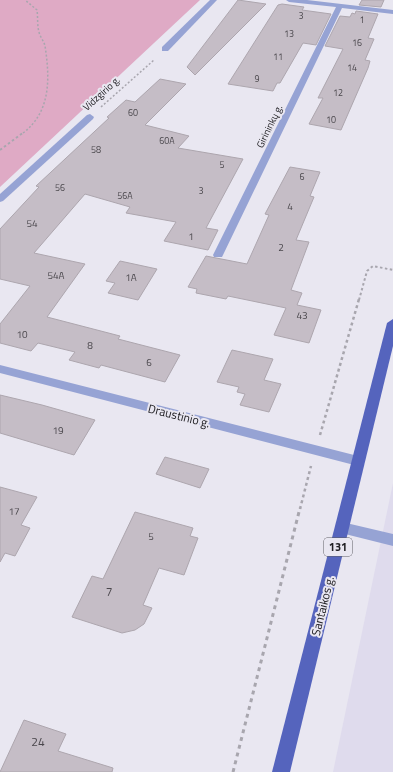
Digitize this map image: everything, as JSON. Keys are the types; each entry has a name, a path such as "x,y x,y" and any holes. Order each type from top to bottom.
{"main road":[{"name":"Santaikos g.","path":"282,772 393,323"}],"street":[{"path":"165,49 214,0"},
{"path":"289,0 393,12"},
{"name":"Girininkų g.","path":"218,255 340,6"},
{"name":"Vidzgirio g.","path":"0,199 90,117"},
{"name":"Draustinio g.","path":"0,369 358,461"},
{"path":"342,528 393,540"}],"path":[{"path":"0,150 32,127 44,108 48,83 45,44 39,32 37,10 25,0"},
{"name":"Vidzgirio g.","path":"90,117 165,49"},
{"path":"233,772 315,451 367,271 372,266 393,270"}],"shaded area":[{"path":"0,0 200,0 0,187"},
{"path":"393,483 393,772 333,772"}],"building":[{"path":"238,0 266,4 195,75 187,67"},
{"path":"362,0 384,0 381,7 359,5"},
{"path":"282,4 304,7 302,10 331,14 316,45 303,43 280,83 277,83 273,91 228,84 278,5"},
{"path":"356,11 378,14 368,38 374,39 365,60 370,61 368,68 341,130 309,124 323,98 318,98 343,49 325,46 340,16 350,17 352,13 355,14"},
{"path":"160,79 186,84 145,125 189,136 178,148 243,159 206,228 218,230 208,250 164,241 176,222 126,213 130,207 85,194 34,253 85,264 47,317 120,336 118,339 180,355 165,382 101,365 99,368 69,360 75,352 38,343 31,351 0,343 0,324 30,286 0,279 0,229 39,187 36,186 109,118 107,117 126,100 135,102"},
{"path":"290,167 320,172 310,196 314,197 296,240 309,242 291,290 302,293 297,305 321,310 309,343 274,335 286,308 228,296 226,299 196,293 197,289 188,287 206,256 247,264 269,215 265,214"},
{"path":"120,261 157,269 138,300 108,293 115,283 106,281"},
{"path":"232,350 273,359 264,380 281,384 269,412 240,405 245,394 237,392 239,387 217,382"},
{"path":"0,395 95,420 74,455 0,433"},
{"path":"165,457 209,469 200,488 156,474"},
{"path":"0,487 37,497 21,525 30,528 15,556 5,553 0,562"},
{"path":"135,512 193,528 190,536 198,538 184,575 159,568 143,605 152,608 144,624 135,630 122,633 72,617 92,576 103,579"},
{"path":"24,720 66,734 58,751 113,768 112,772 0,772"}]}
